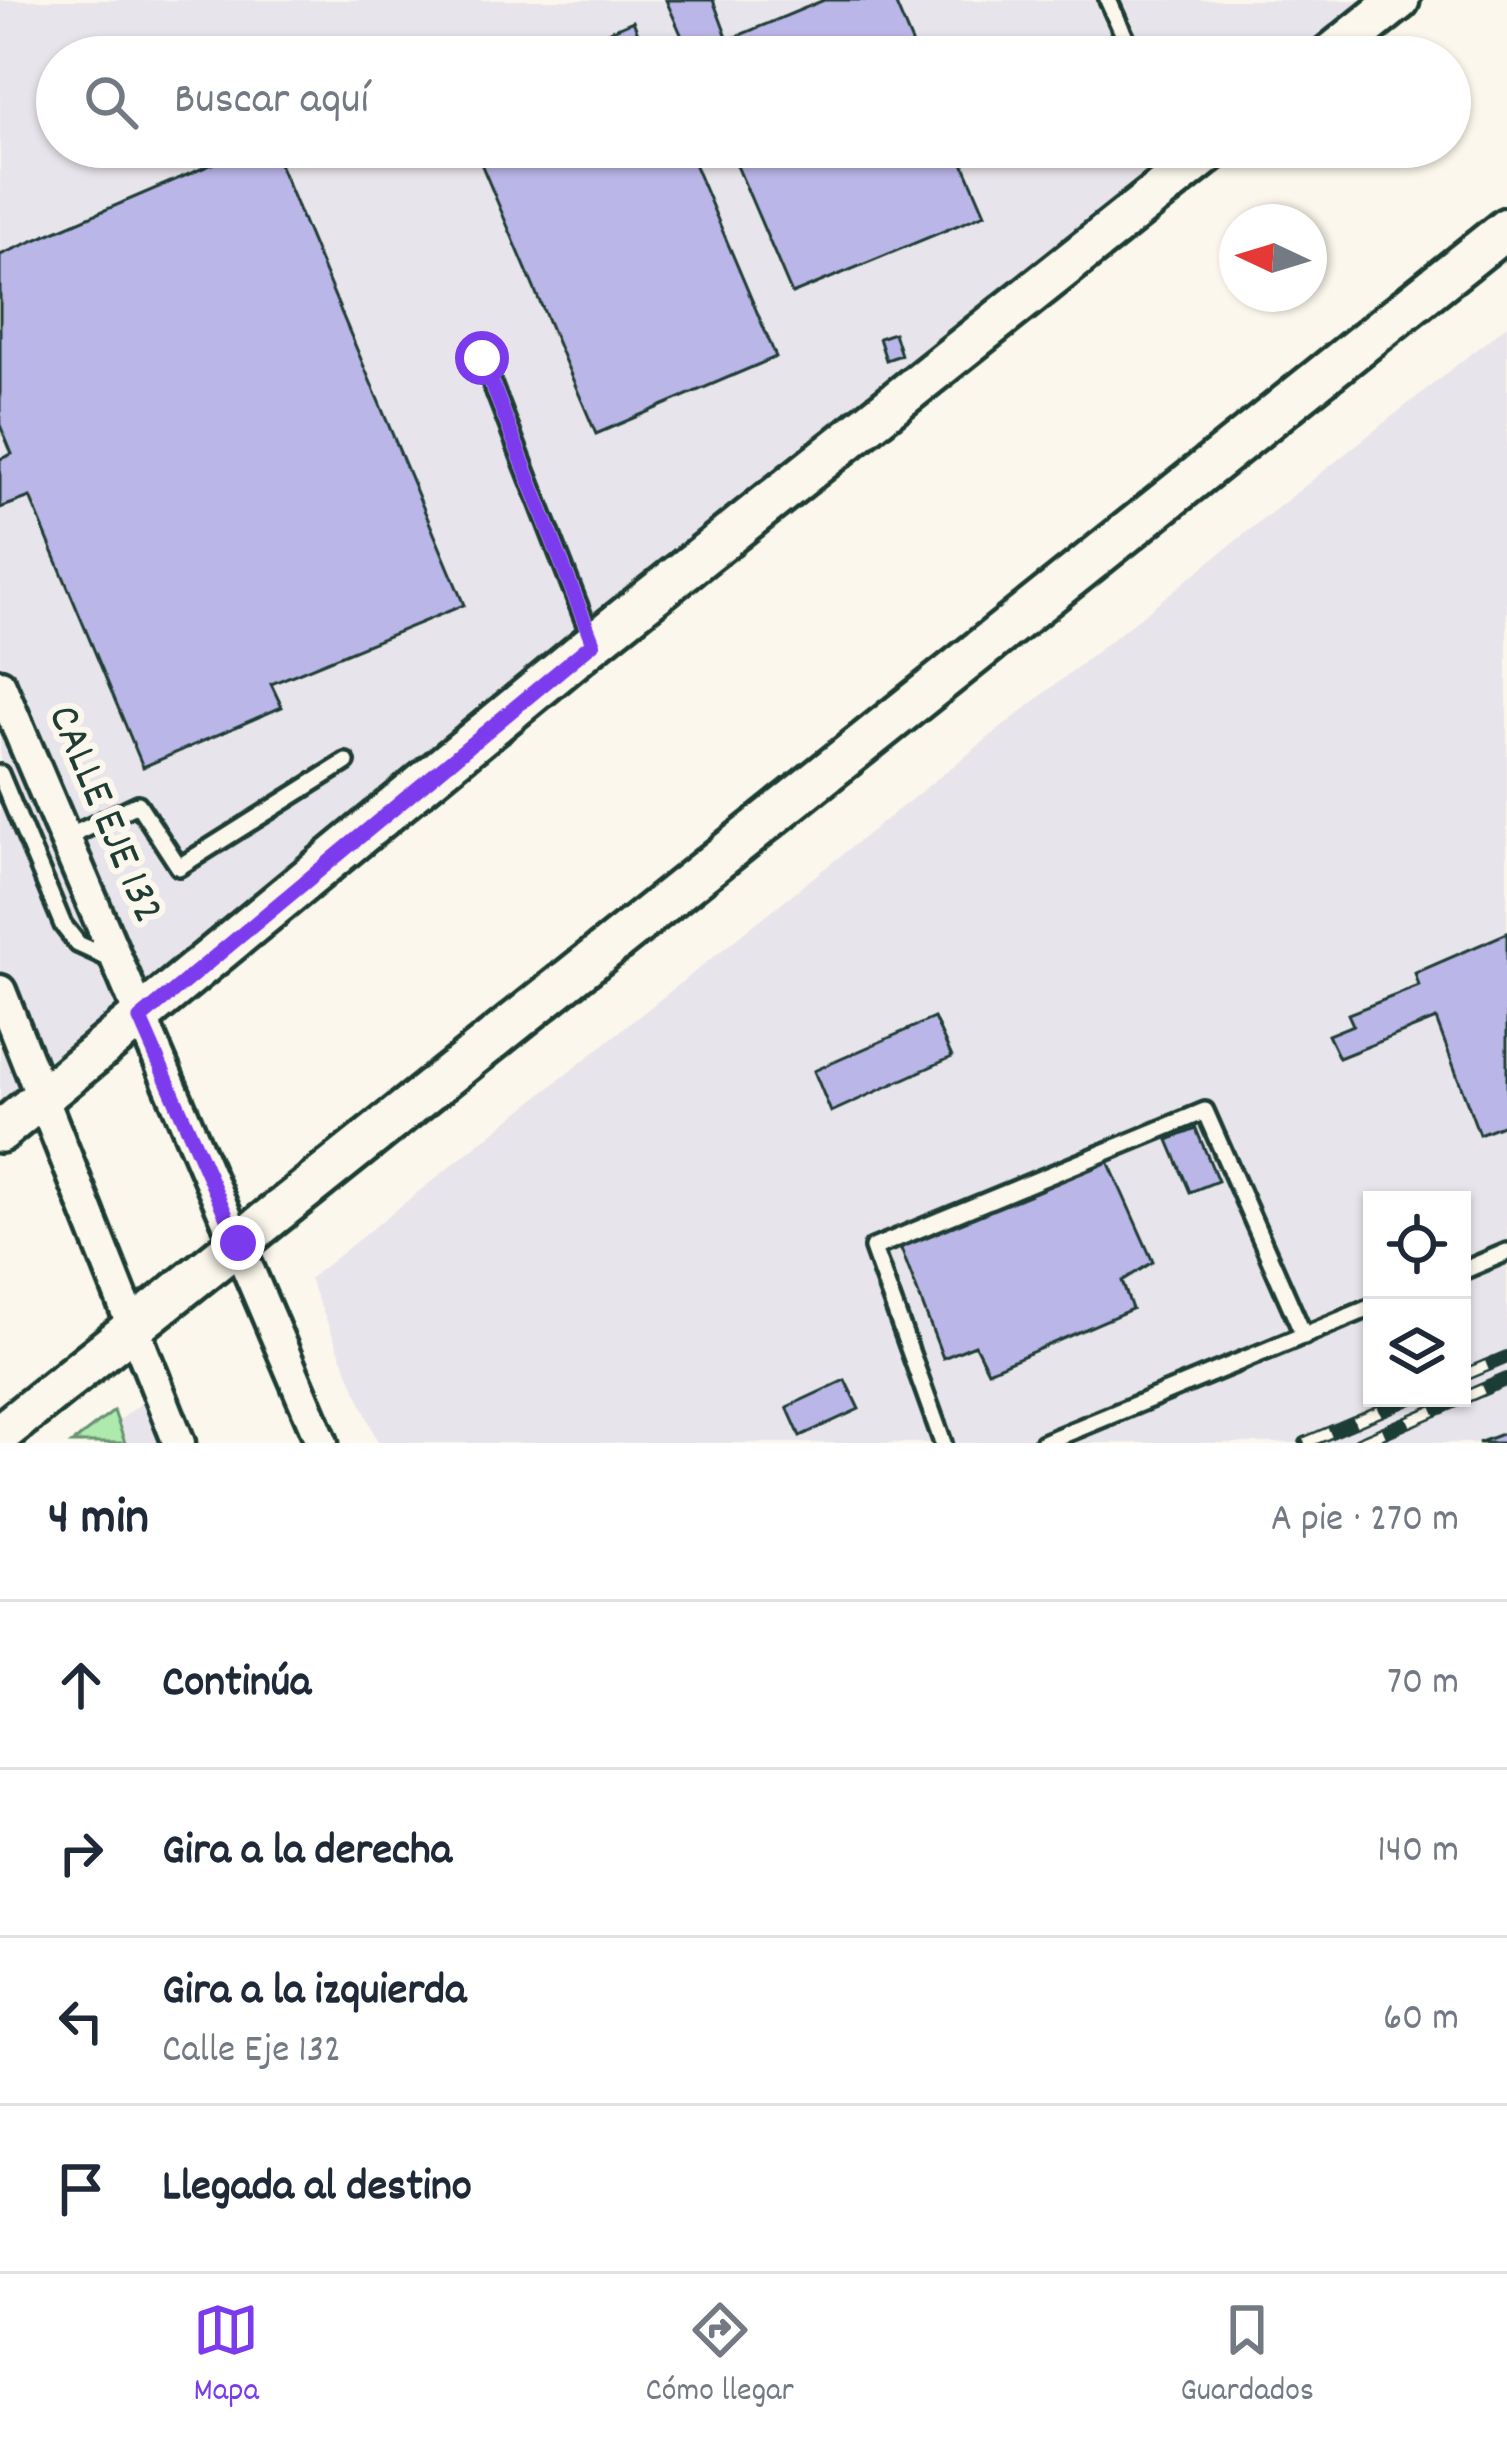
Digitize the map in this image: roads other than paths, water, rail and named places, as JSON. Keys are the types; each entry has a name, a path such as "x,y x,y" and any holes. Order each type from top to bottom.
{"street":[{"path":"1354,36 1399,0"},
{"path":"0,1132 1176,168"},
{"path":"0,1434 1507,228"},
{"name":"CALLE EJE 132","path":"0,685 322,1443"},
{"path":"0,991 179,1443"}],"lane":[{"path":"1108,0 1124,36"},
{"path":"482,358 593,643"},
{"path":"66,838 138,804 179,867 346,762"},
{"path":"0,774 63,925 79,944 116,961"},
{"path":"943,1443 873,1248 1205,1111 1304,1336"},
{"path":"1471,1266 1507,1252"},
{"path":"1043,1443 1363,1311"}],"railway":[{"path":"1471,1372 1507,1357"},
{"path":"1359,1443 1507,1379"},
{"path":"1305,1443 1390,1407"}]}
